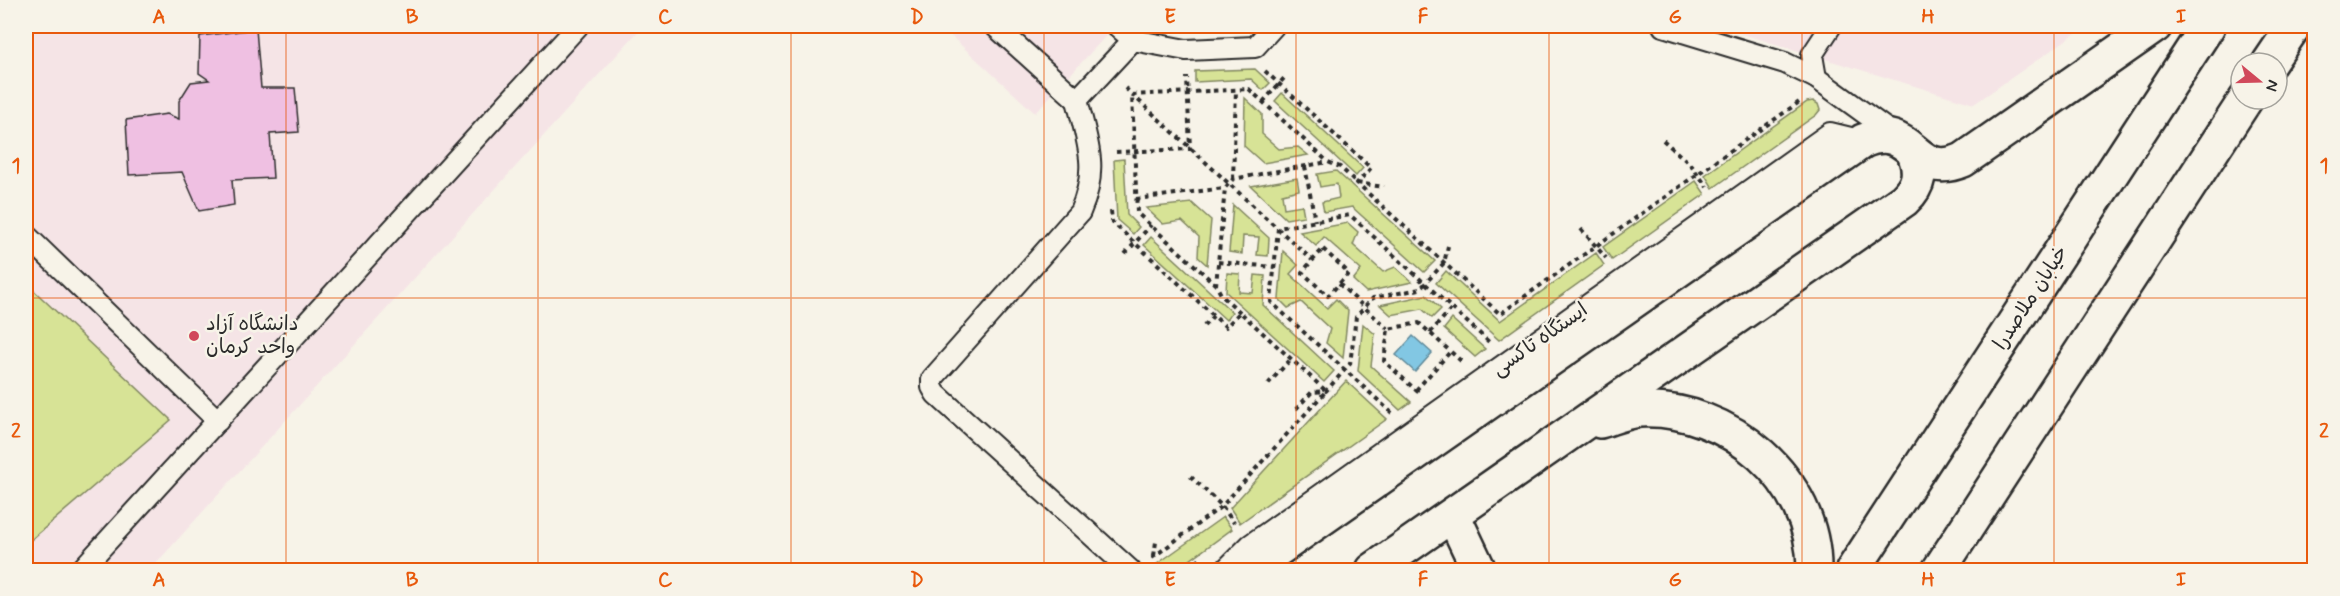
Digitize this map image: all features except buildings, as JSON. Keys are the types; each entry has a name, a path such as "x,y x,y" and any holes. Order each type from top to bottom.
{"street":[{"path":"1248,570 1863,141 1876,136 1890,135 1908,146 1923,160 1936,165 1950,165 1963,160 2155,26"},
{"name":"خیابان ملاصدرا","path":"1853,570 2208,26"},
{"path":"2277,51 2294,26"},
{"path":"1939,570 2238,111"},
{"path":"1373,570 1904,200 1914,191 1919,177 1919,164 1908,146"},
{"path":"1581,426 1639,410 1700,417 1753,445 1793,490 1815,547 1814,570"},
{"path":"1453,515 1479,570"}],"lane":[{"path":"81,570 578,26"},
{"path":"995,26 1077,100 1093,168 1089,191 1080,212 935,372 932,387 1130,570"},
{"path":"1117,26 1133,40 1186,50 1255,47 1274,26"},
{"path":"1663,26 1785,63 1816,78 1908,146"},
{"path":"1816,78 1812,55 1831,26"},
{"path":"1077,100 1133,40"},
{"name":"ایستگاه تاکسی","path":"1225,570 1250,545 1830,133 1863,141"},
{"path":"26,235 218,421"}],"path":[{"path":"1186,50 1190,149"},
{"path":"1257,63 1371,168 1357,183"},
{"path":"1263,102 1286,76"},
{"path":"1118,82 1312,260"},
{"path":"1132,95 1249,89 1328,162 1340,167 1500,314 1805,97"},
{"path":"1136,199 1225,188 1229,184 1233,179 1236,90"},
{"path":"1132,95 1137,213 1216,285 1222,296 1326,391"},
{"path":"1663,140 1697,174 1712,195"},
{"path":"1091,153 1190,149"},
{"path":"1233,179 1328,162"},
{"path":"1305,166 1315,222"},
{"path":"1357,183 1384,187"},
{"path":"1216,285 1225,188"},
{"path":"1111,199 1112,222 1213,316 1226,327 1240,312"},
{"path":"1278,228 1350,215 1496,348"},
{"path":"1125,254 1151,225"},
{"path":"1278,228 1271,302 1397,418"},
{"path":"1581,229 1597,246 1611,267"},
{"path":"1156,542 1154,557 1222,506 1350,364 1356,317 1373,298 1419,289 1444,262 1448,246"},
{"path":"1323,249 1349,273 1328,296 1302,272 1312,260 1323,249"},
{"path":"1218,262 1274,267"},
{"path":"1339,284 1388,329"},
{"path":"1430,333 1452,308"},
{"path":"1204,326 1213,316"},
{"path":"1388,329 1419,323 1468,368"},
{"path":"1388,329 1384,361 1425,399"},
{"path":"1416,390 1450,352"},
{"path":"1268,384 1291,359"},
{"path":"1296,409 1312,392 1326,391"},
{"path":"1188,474 1222,506 1239,530"}],"shaded area":[{"name":"دانشگاه آزاد واحد کرمان","path":"26,26 643,26 150,570 26,570"},
{"path":"940,26 1115,26 1035,113"},
{"path":"1716,26 2086,26 1974,104"}],"green space":[{"path":"1255,69 1270,83 1263,90 1251,79 1195,82 1195,71"},
{"path":"1282,93 1363,168 1356,176 1275,101"},
{"path":"1245,98 1262,114 1262,134 1279,149 1298,147 1308,155 1263,163 1244,146"},
{"path":"1813,101 1818,104 1820,110 1816,115 1713,188 1705,175 1807,102"},
{"path":"1124,159 1127,215 1139,227 1133,234 1117,220 1114,160"},
{"path":"1336,171 1435,261 1424,272 1352,207 1324,212 1322,202 1339,198 1337,184 1320,187 1317,174"},
{"path":"1297,178 1299,190 1282,194 1284,208 1302,205 1304,216 1286,219 1251,186"},
{"path":"1696,181 1705,194 1612,260 1603,247"},
{"path":"1192,203 1211,220 1207,265 1198,257 1199,237 1182,221 1163,224 1146,208"},
{"path":"1233,205 1269,238 1268,256 1257,255 1259,237 1243,236 1242,254 1229,252"},
{"path":"1348,223 1358,232 1353,245 1383,272 1395,267 1412,282 1366,292 1353,280 1361,270 1324,237 1316,246 1300,232"},
{"path":"1151,237 1232,312 1226,320 1144,245"},
{"path":"1283,251 1298,265 1290,274 1327,308 1336,299 1348,311 1343,358 1326,343 1330,329 1301,302 1288,308 1279,299"},
{"path":"1596,253 1604,265 1499,340 1436,283 1446,271 1500,321"},
{"path":"1227,273 1240,274 1239,292 1253,293 1255,275 1265,276 1263,305 1334,371 1324,382 1226,292"},
{"path":"26,283 171,420 26,544"},
{"path":"1426,295 1441,309 1432,318 1422,309 1391,315 1380,305"},
{"path":"1452,319 1485,349 1475,357 1444,329"},
{"path":"1363,324 1375,334 1371,366 1411,402 1400,410 1358,371"},
{"path":"1346,381 1387,419 1240,523 1230,508"},
{"path":"1223,517 1232,529 1183,565 1168,569 1157,564"}],"water":[{"path":"1413,336 1432,353 1415,372 1396,355"}],"place":[{"name":"دانشگاه آزاد واحد کرمان","path":"194,336"}]}
